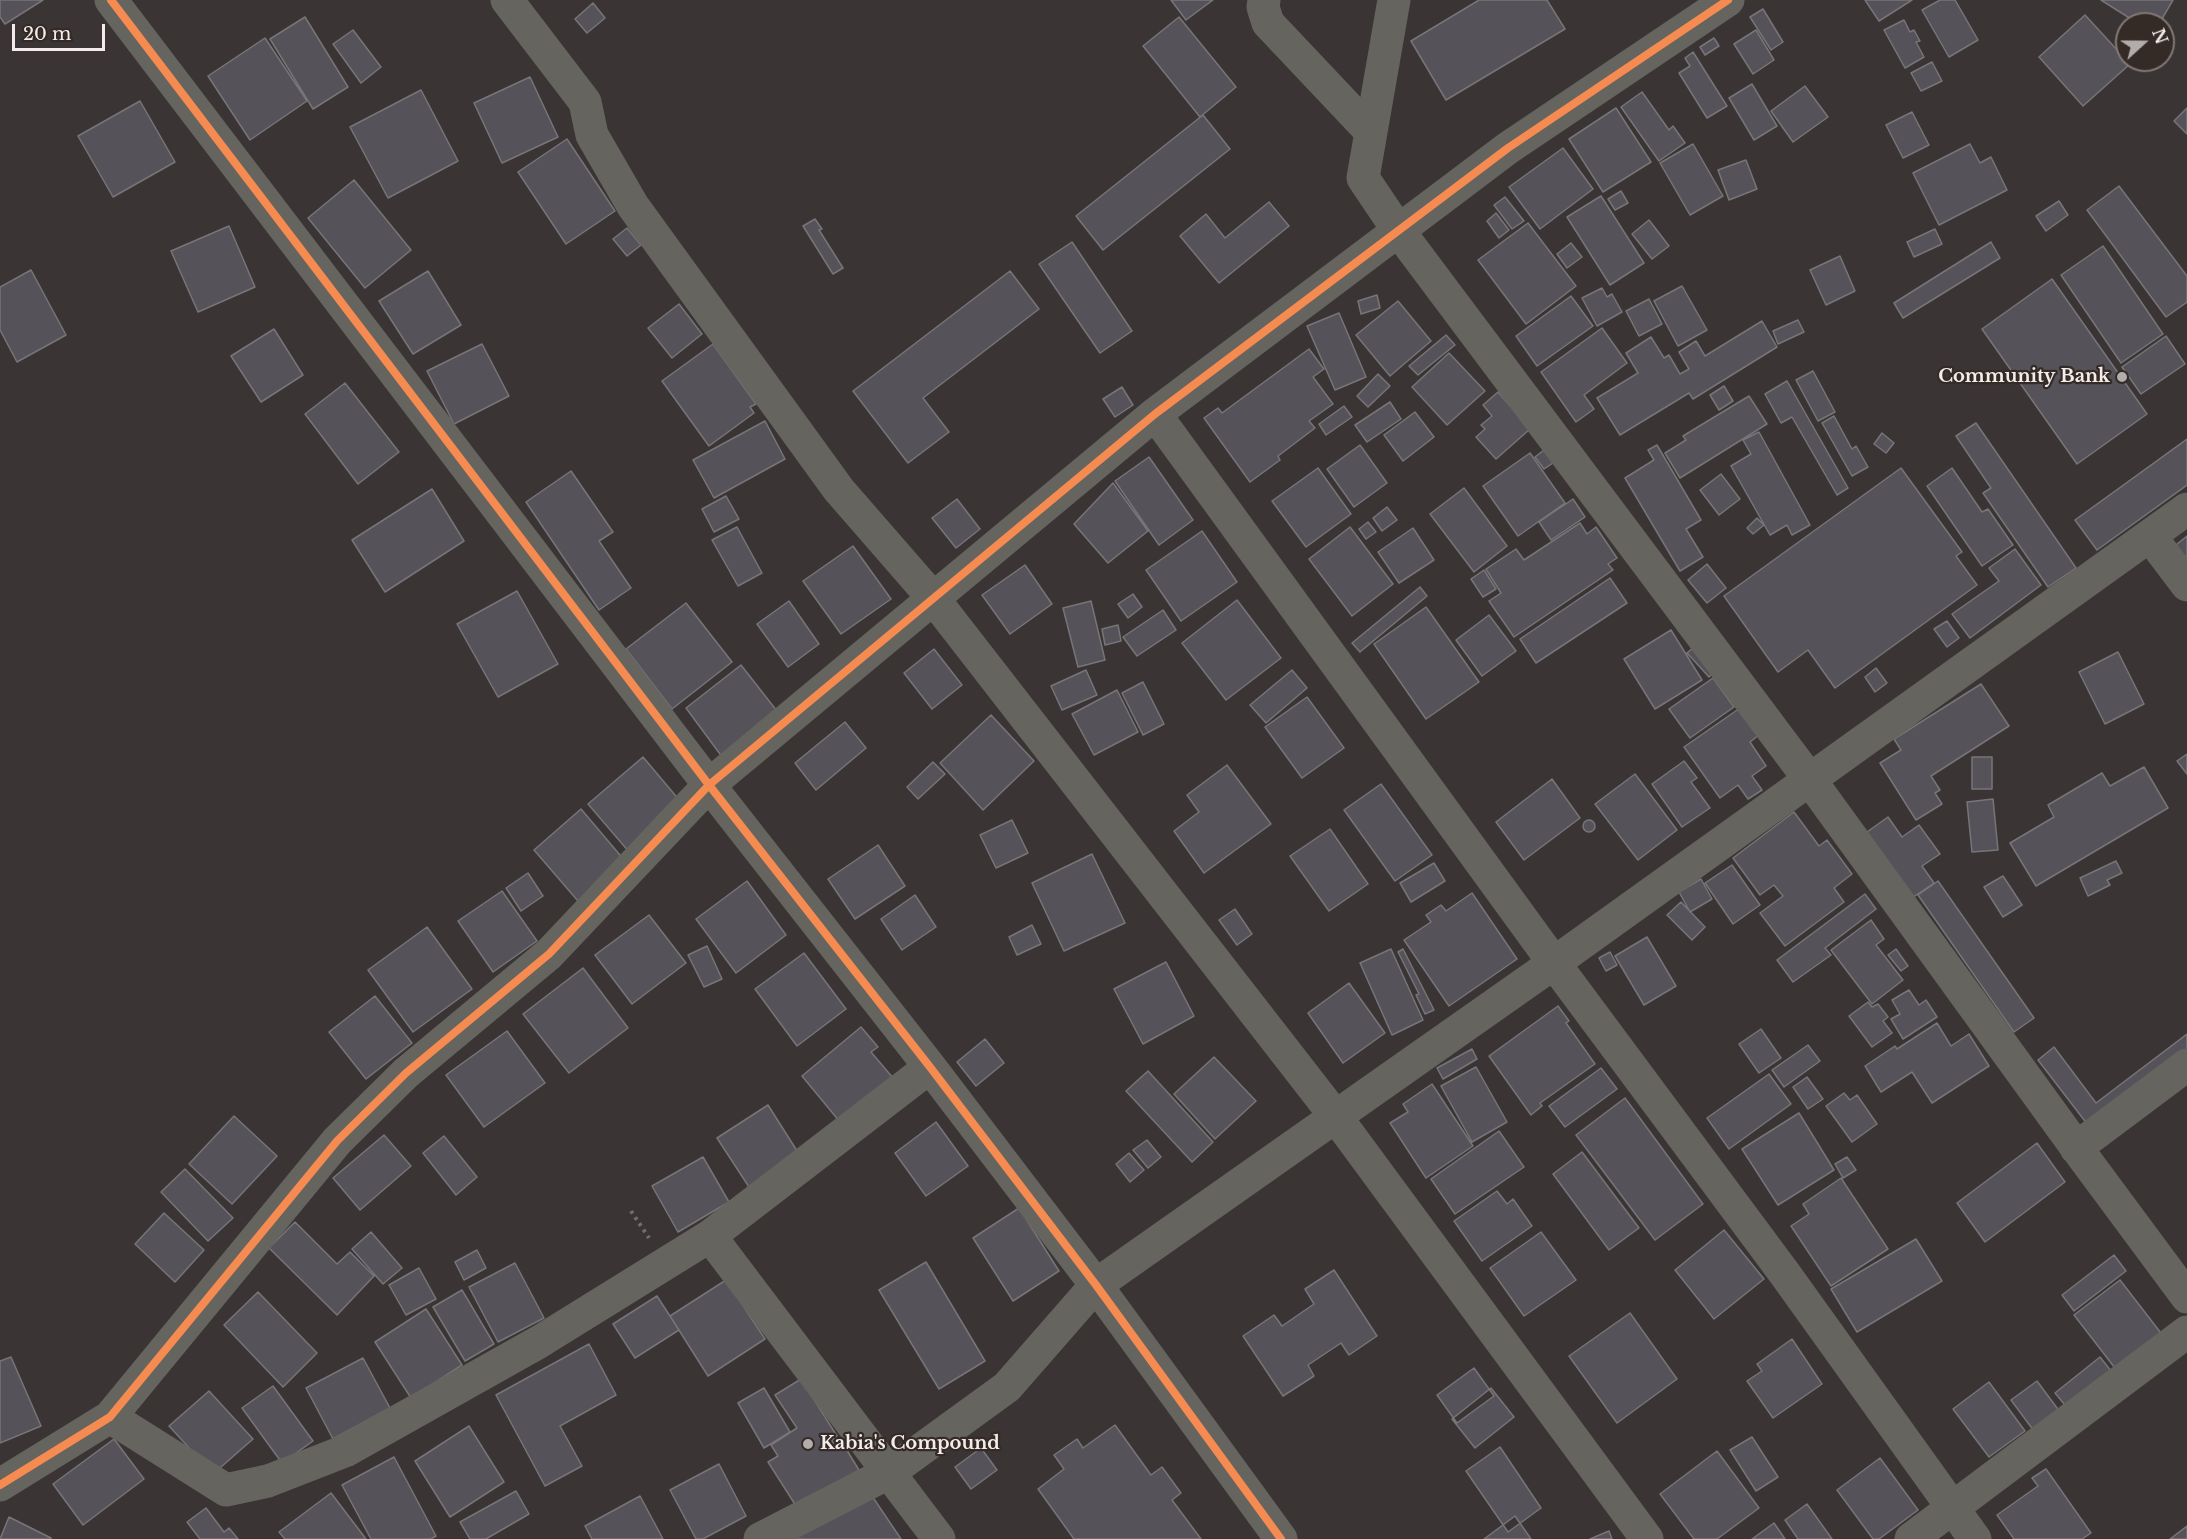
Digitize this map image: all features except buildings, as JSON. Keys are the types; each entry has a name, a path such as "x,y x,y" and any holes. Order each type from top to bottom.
{"street":[{"path":"111,0 709,785 930,1067 1096,1285 1281,1539"},
{"path":"507,0 585,102 592,135 633,206 839,490 933,598 1336,1117 1647,1539"},
{"path":"1264,0 1263,7 1268,23 1371,132"},
{"path":"1394,0 1364,178 1398,230 1810,780 2076,1148 2187,1297"},
{"path":"0,1485 110,1417 337,1141 406,1073 549,954 709,785 1155,414 1508,148 1728,0"},
{"path":"1155,414 1554,963 1785,1274 1975,1539"},
{"path":"760,1539 890,1472 1007,1387 1096,1285 1554,963 2187,509"},
{"path":"2150,536 2187,585"},
{"path":"2076,1148 2187,1065"},
{"path":"110,1417 226,1490 268,1481 345,1451 539,1342 710,1236 930,1067"},
{"path":"710,1236 939,1539"},
{"path":"1911,1539 2187,1332"}],"cycle path":[{"path":"111,0 709,785 930,1067 1096,1285 1281,1539"},
{"path":"0,1485 110,1417 337,1141 406,1073 549,954 709,785 1155,414 1508,148 1728,0"}],"place":[{"name":"Community Bank","path":"2122,377"},
{"name":"Kabia's Compound","path":"808,1444"}]}
